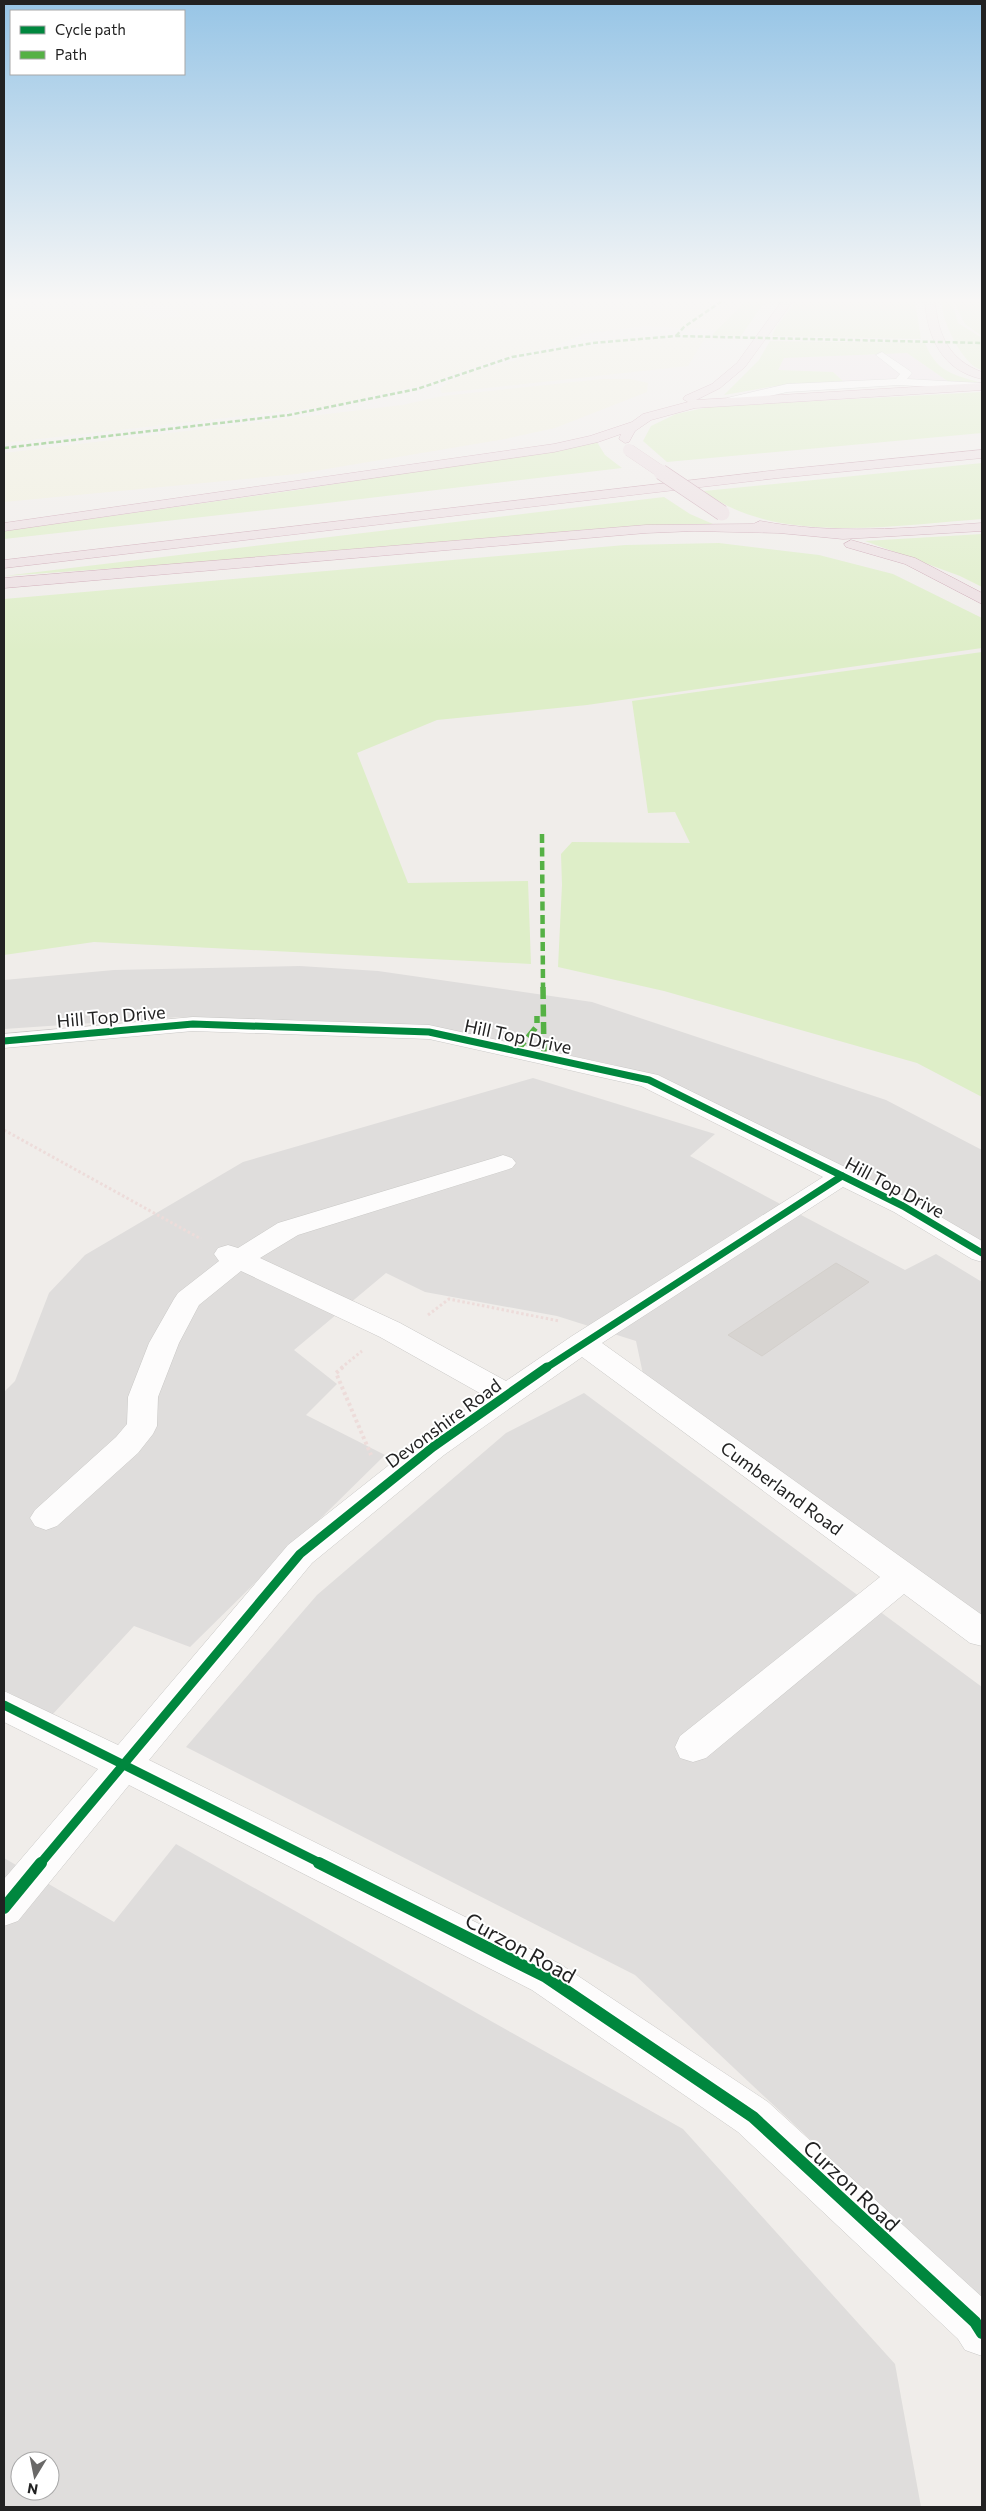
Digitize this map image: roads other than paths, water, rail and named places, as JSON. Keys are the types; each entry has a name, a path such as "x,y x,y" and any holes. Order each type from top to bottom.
{"highway":[{"path":"4,526 554,448 594,438 647,418"},
{"path":"633,425 625,437 626,444 630,450 722,513 778,529"},
{"path":"963,443 982,441"},
{"path":"885,449 924,446"},
{"path":"4,564 778,474 982,454"},
{"path":"640,476 687,470"},
{"path":"280,518 499,492"},
{"path":"4,583 646,529 701,527 778,529 867,535 982,526"},
{"path":"793,531 897,556 982,599"}],"street":[{"name":"Hill Top Drive","path":"4,1041 194,1024 429,1032 649,1080 903,1206 982,1253"},
{"path":"46,1518 127,1446 142,1426 144,1397 164,1343 188,1299 234,1257 288,1229 502,1163"},
{"name":"Devonshire Road","path":"4,1908 122,1764 300,1554 433,1446 590,1338 842,1176"},
{"name":"Devonshire Road","path":"234,1257 395,1333 507,1395"},
{"name":"Cumberland Road","path":"590,1338 982,1633"},
{"path":"693,1747 904,1576"},
{"name":"Curzon Road","path":"4,1705 546,1977 753,2117 975,2322 982,2333"}]}
